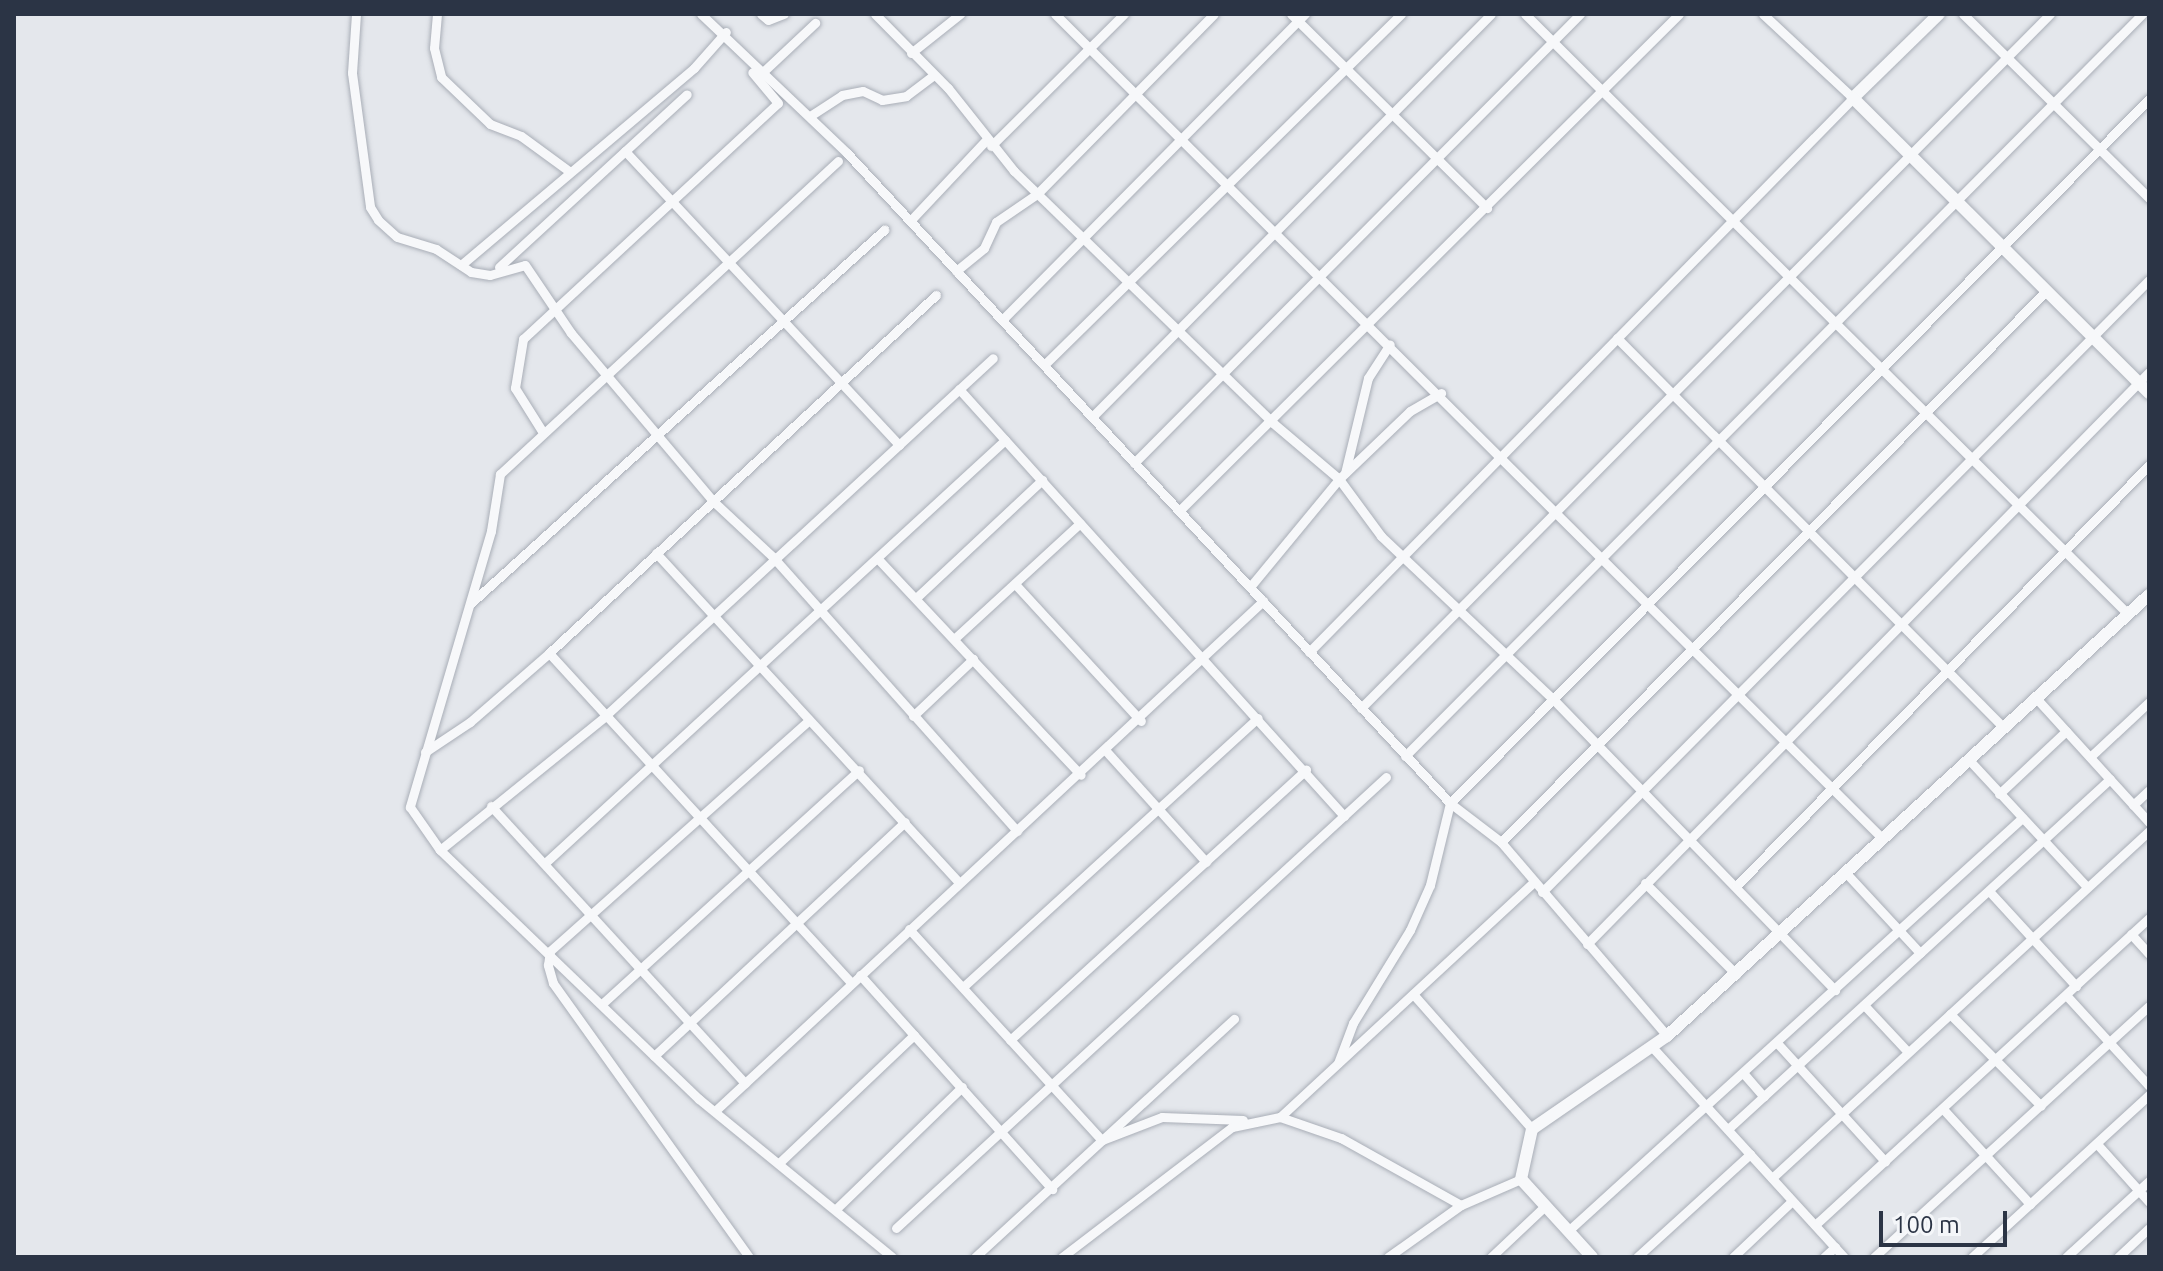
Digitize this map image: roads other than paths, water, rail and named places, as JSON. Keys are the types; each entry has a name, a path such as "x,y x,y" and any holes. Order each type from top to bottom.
{"street":[{"path":"356,14 352,73 373,214 397,237 490,275 521,262 554,310 712,500 773,557 1017,831"},
{"path":"437,14 436,64 448,86 490,124 521,136 569,171"},
{"path":"761,14 768,20 784,14"},
{"path":"875,14 934,75 988,144 1037,194 1086,237 1177,331 1273,423 1342,476 1363,516 1552,698 1783,931 1835,990"},
{"path":"911,53 960,14"},
{"path":"1055,14 1441,393 1557,514 1694,647 1883,839"},
{"path":"910,221 1124,14"},
{"path":"956,271 984,248 996,222 1037,194 1214,14"},
{"path":"1044,365 1401,14"},
{"path":"1092,417 1491,14"},
{"path":"1525,14 2128,614"},
{"path":"1134,463 1580,14"},
{"path":"1179,511 1372,326 1679,14"},
{"path":"1763,14 1853,98 1955,204 2149,393"},
{"path":"1309,652 1732,219 1939,14"},
{"path":"1963,14 2147,194"},
{"path":"1361,708 1676,397 2050,14"},
{"path":"1405,756 2142,14"},
{"path":"704,15 765,70 910,221 1450,803 1501,842 1667,1036"},
{"path":"1002,320 1298,16 1390,115 1487,208"},
{"path":"765,70 815,23"},
{"path":"461,265 694,68 726,32"},
{"path":"542,431 521,401 514,376 523,339 778,103 752,72"},
{"path":"810,116 842,95 863,91 882,100 906,96 934,75"},
{"path":"490,275 687,94"},
{"path":"1338,1063 1353,1023 1420,908 1445,841 1450,803 2149,99"},
{"path":"625,151 899,445"},
{"path":"838,161 542,431 500,474 468,605 410,811 440,850 550,951 654,1056 715,1111 837,1208 892,1257"},
{"path":"468,605 660,436 884,230"},
{"path":"1542,892 1641,791 1743,696 2149,280"},
{"path":"1501,842 2045,292"},
{"path":"425,752 470,722 549,653 936,295"},
{"path":"1617,338 1857,576 2004,728"},
{"path":"1342,476 1368,378 1390,344"},
{"path":"440,850 604,717 773,557 993,358"},
{"path":"1587,944 1785,738 2149,372"},
{"path":"959,389 1306,770 1344,816"},
{"path":"1250,587 1342,476 1410,411 1441,393"},
{"path":"545,863 1005,440"},
{"path":"1737,885 1947,667 2149,465"},
{"path":"916,598 1042,480"},
{"path":"954,639 1080,523"},
{"path":"656,553 959,882"},
{"path":"878,559 1081,775"},
{"path":"1015,584 1141,721"},
{"path":"1521,1179 1532,1129 1667,1036 2149,595"},
{"path":"715,1111 959,882 1141,721 1263,601"},
{"path":"549,653 604,717 851,982"},
{"path":"913,716 973,659"},
{"path":"2036,698 2149,822"},
{"path":"2090,757 2149,702"},
{"path":"963,987 1258,718"},
{"path":"550,951 809,720"},
{"path":"1999,794 2066,731"},
{"path":"1107,752 1206,862"},
{"path":"1970,761 2087,887"},
{"path":"603,1003 859,770"},
{"path":"1010,1040 1306,770"},
{"path":"896,1228 1386,777"},
{"path":"1728,1129 2110,779"},
{"path":"2133,805 2149,790"},
{"path":"491,806 745,1083"},
{"path":"1568,1231 1704,1104 1778,1044 2022,818"},
{"path":"654,1056 905,822"},
{"path":"1772,1178 2149,831"},
{"path":"1846,873 1920,953"},
{"path":"1280,1117 1534,882"},
{"path":"1645,883 1736,974"},
{"path":"1989,891 2076,986"},
{"path":"1815,1225 1995,1063 2149,918"},
{"path":"909,929 1102,1140"},
{"path":"2131,934 2149,954"},
{"path":"550,951 553,983 749,1257"},
{"path":"860,975 1052,1189"},
{"path":"1413,994 1532,1129"},
{"path":"2066,995 2149,1086"},
{"path":"1864,1005 1908,1052"},
{"path":"1874,1257 2149,1006"},
{"path":"1950,1014 1995,1063 2041,1106"},
{"path":"975,1257 1234,1019"},
{"path":"779,1163 914,1035"},
{"path":"1778,1044 1885,1161"},
{"path":"1653,1048 1844,1257"},
{"path":"1744,1074 1764,1097"},
{"path":"837,1208 962,1087"},
{"path":"1973,1257 2149,1095"},
{"path":"1943,1109 2030,1204"},
{"path":"1102,1140 1162,1117 1254,1120 1280,1117 1341,1138 1461,1205"},
{"path":"1062,1257 1232,1127 1254,1120"},
{"path":"2097,1144 2149,1202"},
{"path":"1637,1257 1750,1154"},
{"path":"1388,1257 1461,1205 1521,1179"},
{"path":"1521,1179 1587,1255"},
{"path":"2067,1257 2149,1181"},
{"path":"1733,1257 1792,1201"},
{"path":"1491,1257 1545,1206"},
{"path":"2118,1257 2149,1228"},
{"path":"1824,1257 1835,1247"}]}
